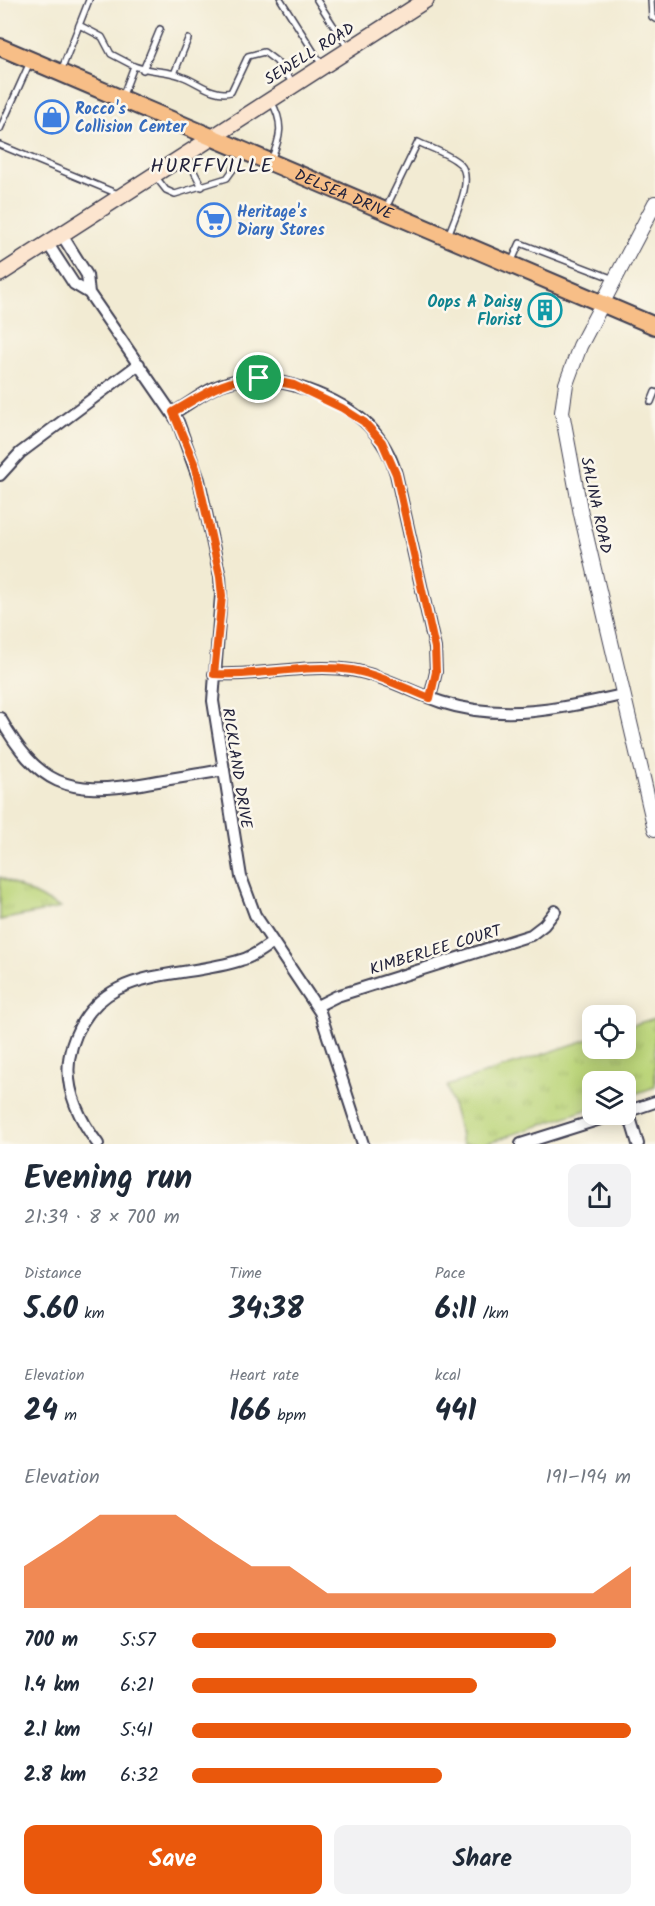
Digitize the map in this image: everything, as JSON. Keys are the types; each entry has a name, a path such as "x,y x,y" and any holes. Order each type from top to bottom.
{"main road":[{"name":"SEWELL ROAD","path":"0,274 426,0"},
{"name":"DELSEA DRIVE","path":"0,47 655,326"}],"street":[{"name":"SALINA ROAD","path":"655,203 601,303 570,368 562,412 581,514 655,829"},
{"name":"RICKLAND DRIVE","path":"62,236 87,275 89,293"},
{"name":"RICKLAND DRIVE","path":"48,244 74,284 89,293 173,412 196,468 220,577 222,596 213,707 244,890 255,915 317,1006 363,1144"},
{"path":"0,475 20,453 139,364"},
{"path":"173,412 218,385 238,380 265,378 289,383 308,391 358,418 377,435 391,458 396,474 435,648 436,672 430,698"},
{"path":"214,674 351,670 375,676 430,698 477,710 522,713 567,708 622,695"},
{"path":"0,718 36,766 51,778 70,787 108,789 223,770"},
{"name":"KIMBERLEE COURT","path":"317,1006 344,993 531,935 544,925 555,911"},
{"path":"98,1144 74,1105 68,1072 74,1040 94,1007 114,991 138,979 233,963 252,956 273,942"},
{"path":"636,1108 655,1102"},
{"path":"521,1144 582,1125"},
{"path":"631,1125 638,1144"}],"lane":[{"path":"60,73 89,0"},
{"path":"281,0 322,66"},
{"path":"317,0 349,49"},
{"path":"651,0 652,17 655,19"},
{"path":"79,25 102,37 111,54 134,66 143,70 174,74 225,93 231,92 238,82 242,65 248,56 264,52 276,60 294,84"},
{"path":"143,70 160,29"},
{"path":"174,74 188,39"},
{"path":"0,129 31,60"},
{"path":"122,99 134,66"},
{"path":"270,100 280,116 281,124 278,143 270,162"},
{"path":"385,211 418,142 460,164 464,171 467,182 447,237"},
{"path":"0,145 123,196"},
{"path":"154,175 166,190 175,194 227,178 246,152"},
{"path":"185,155 202,187"},
{"path":"510,264 520,243 614,279"},
{"path":"651,402 655,392"}],"green space":[{"path":"0,877 61,908 0,920"},
{"path":"655,1018 655,1087 636,1094 636,1071 582,1071 582,1111 484,1144 463,1144 447,1086 582,1041 582,1059 636,1059 636,1024"}],"place":[{"name":"Rocco's Collision Center","path":"52,117"},
{"name":"Heritage's Diary Stores","path":"214,220"},
{"name":"Oops A Daisy Florist","path":"545,310"}],"district":[{"name":"HURFFVILLE","path":"212,165"}],"route":[{"path":"259,378 294,385 346,410 369,427 387,450 398,482 435,648 437,664 430,698 375,676 351,670 214,674 222,596 220,577 196,468 173,412 224,383 259,378"}]}
